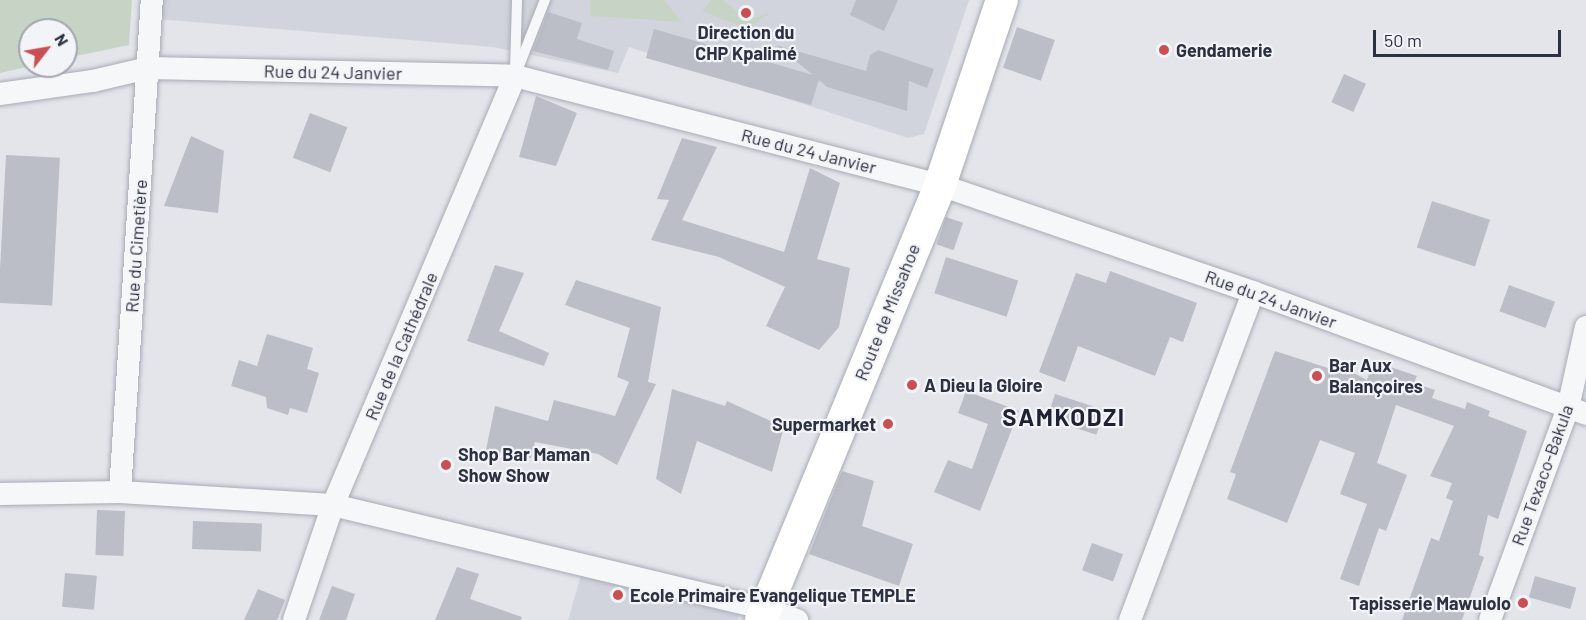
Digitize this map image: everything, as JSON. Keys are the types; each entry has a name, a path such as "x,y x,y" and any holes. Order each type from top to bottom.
{"main road":[{"name":"Route de Missahoe","path":"763,614 940,185 1002,0"}],"street":[{"name":"Rue du Cimetière","path":"120,492 152,0"},
{"name":"Rue du 24 Janvier","path":"0,94 93,81 148,68 515,76 940,185 1253,292 1577,411"},
{"name":"Rue de la Cathédrale","path":"294,620 333,505 515,76"},
{"path":"1130,620 1253,292"},
{"name":"Rue Texaco-Bakula","path":"1490,620 1577,411 1586,327"},
{"path":"0,494 120,492 333,505 763,614 797,620"}],"lane":[{"path":"515,76 517,0"},
{"path":"515,76 546,0"}],"shaded area":[{"path":"148,0 969,0 924,134 908,138 629,47 618,73 493,47 146,18"},
{"name":"Ecole Primaire Evangelique TEMPLE","path":"581,575 739,615 738,620 568,620"}],"green space":[{"path":"0,0 132,0 129,45 78,56 78,18 18,18 18,69 0,73"},
{"path":"590,0 664,0 682,22 591,16"},
{"path":"711,0 723,0 747,20 770,13 747,29 702,11"}],"building":[{"path":"856,0 898,0 884,31 850,15"},
{"path":"548,12 582,23 577,39 614,51 608,70 533,51"},
{"path":"1017,27 1055,40 1041,81 1003,68"},
{"path":"654,29 813,75 776,45 866,71 870,55 878,50 934,69 927,88 909,81 907,111 827,87 819,80 811,105 646,58"},
{"path":"1344,74 1366,84 1353,112 1331,102"},
{"path":"536,96 577,113 556,166 519,157"},
{"path":"310,113 347,127 330,172 293,158"},
{"path":"191,136 224,151 218,213 164,206"},
{"path":"682,138 717,147 682,220 784,252 810,168 840,183 817,259 850,268 839,327 819,350 766,326 785,287 719,257 651,240 669,200 657,199"},
{"path":"6,155 60,158 52,306 0,303"},
{"path":"1432,201 1490,220 1475,266 1417,248"},
{"path":"946,217 963,223 954,250 937,244"},
{"path":"946,257 1018,280 1007,317 934,293"},
{"path":"495,265 524,273 499,331 549,353 544,366 467,341"},
{"path":"1110,271 1197,303 1183,342 1170,337 1155,376 1078,346 1065,382 1039,372 1076,273 1106,283"},
{"path":"576,280 661,307 648,382 656,384 617,465 598,454 535,442 531,458 486,450 495,406 548,421 554,400 615,416 629,382 617,377 630,328 565,305"},
{"path":"1509,285 1555,302 1545,328 1499,311"},
{"path":"267,334 313,348 307,369 319,373 307,413 290,408 288,415 267,408 266,397 231,386 239,360 257,366"},
{"path":"1275,351 1328,368 1331,361 1367,380 1373,361 1417,376 1414,383 1435,390 1432,398 1465,409 1467,402 1490,411 1488,416 1527,431 1498,519 1488,515 1479,555 1484,557 1462,620 1402,620 1431,538 1439,541 1453,501 1446,498 1452,483 1430,476 1454,426 1396,405 1377,463 1407,475 1386,531 1379,528 1359,586 1340,579 1367,504 1340,494 1355,453 1320,440 1287,523 1227,499 1236,474 1230,472"},
{"path":"672,389 725,406 727,401 784,427 772,472 697,441 681,494 656,479"},
{"path":"966,391 1019,411 980,511 934,492 948,460 972,469 988,424 958,413"},
{"path":"1055,394 1104,410 1096,435 1047,419"},
{"path":"842,471 874,481 862,526 913,544 899,586 809,554"},
{"path":"97,510 125,511 123,556 95,555"},
{"path":"193,521 262,523 261,551 192,549"},
{"path":"1092,543 1123,554 1113,582 1082,570"},
{"path":"457,567 479,574 470,599 522,617 521,620 435,620"},
{"path":"65,573 97,576 94,610 62,607"},
{"path":"1535,576 1576,588 1570,609 1529,597"},
{"path":"332,586 355,594 346,620 319,620"},
{"path":"258,589 285,600 277,620 244,620"}],"place":[{"name":"Direction du CHP Kpalimé","path":"746,13"},
{"name":"Gendamerie","path":"1164,50"},
{"name":"Bar Aux Balançoires","path":"1317,376"},
{"name":"A Dieu la Gloire","path":"912,385"},
{"name":"Supermarket","path":"888,424"},
{"name":"Shop Bar Maman Show Show","path":"446,465"},
{"name":"Ecole Primaire Evangelique TEMPLE","path":"618,595"},
{"name":"Tapisserie Mawulolo","path":"1523,603"}],"district":[{"name":"SAMKODZI","path":"1064,417"}]}
